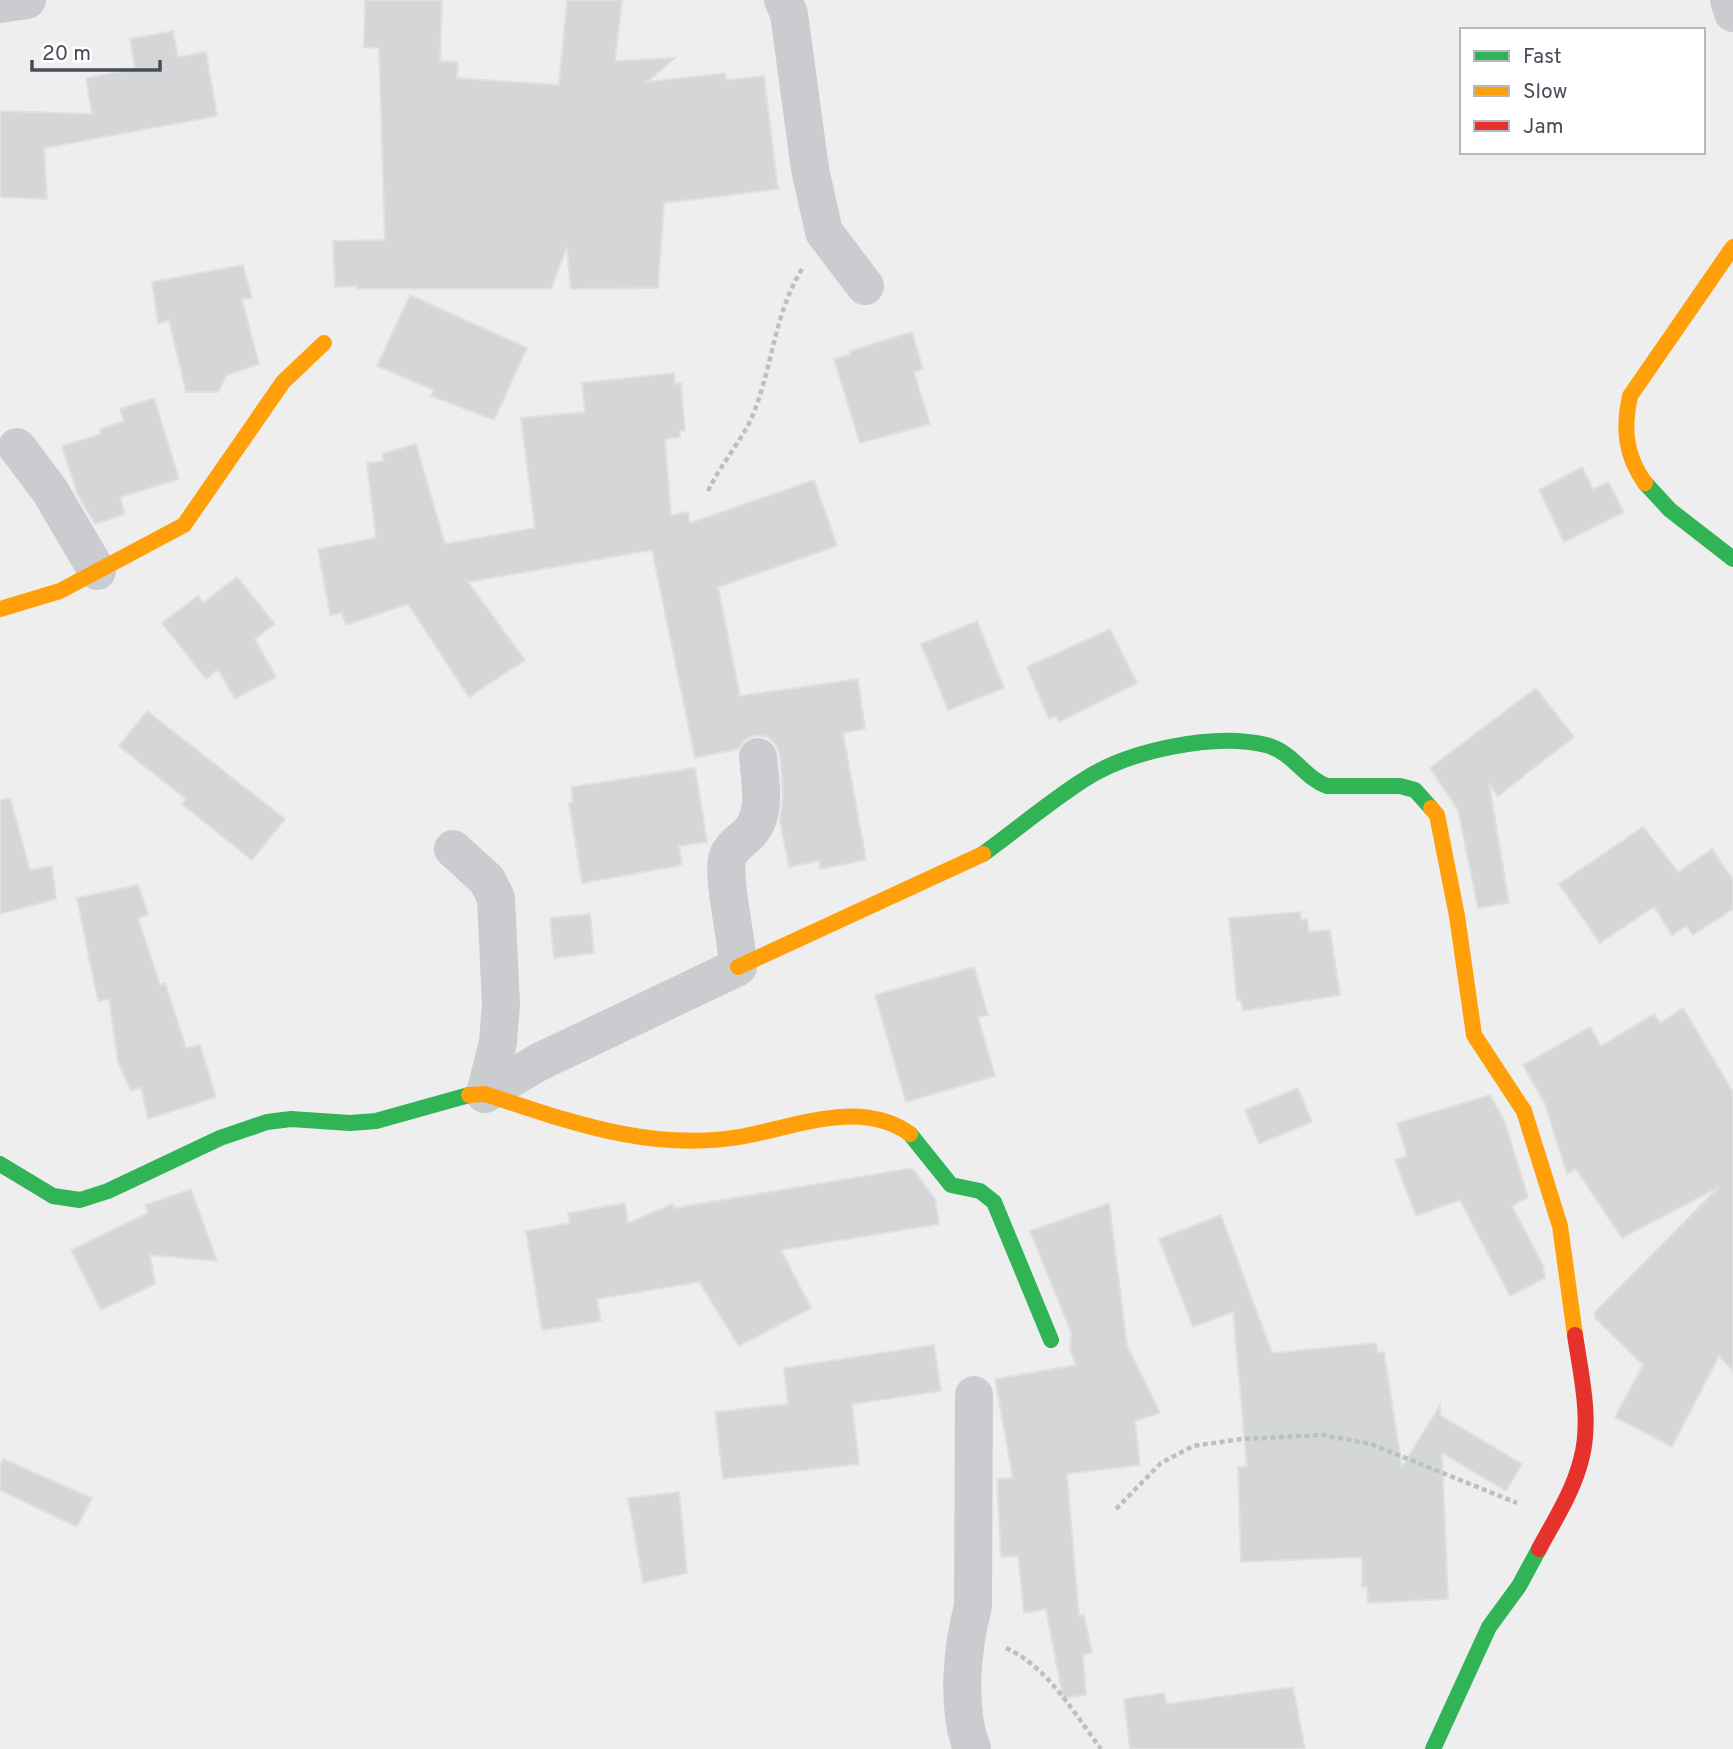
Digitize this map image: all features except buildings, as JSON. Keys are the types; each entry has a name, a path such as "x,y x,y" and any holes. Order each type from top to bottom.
{"street":[{"path":"0,4 27,0"},
{"path":"783,0 789,14 810,169 824,232 865,286"},
{"path":"1729,0 1733,13"},
{"path":"1733,247 1630,396 1622,419 1631,462 1647,487 1733,559"},
{"path":"0,609 60,591 184,525 283,382 324,343"},
{"path":"17,447 50,491 97,571"},
{"path":"485,1094 539,1062 738,967 977,859 1084,779 1143,754 1193,743 1237,741 1267,745 1289,754 1317,782 1327,786 1400,786 1415,790 1437,815 1457,916 1474,1035 1509,1084 1524,1111 1560,1226 1585,1406 1582,1458 1571,1489 1519,1586 1489,1627 1433,1749"},
{"path":"738,967 737,936 726,870 728,856 752,829 758,817 762,802 758,757"},
{"path":"453,849 487,880 496,898 501,1005 498,1042 485,1094"},
{"path":"0,1164 58,1197 68,1200 83,1199 103,1193 214,1140 268,1122 300,1118 365,1123 470,1094 485,1094 603,1132 673,1139 725,1139 803,1124 859,1118 887,1120 913,1136 933,1156 951,1185 980,1191 994,1202 1051,1340"},
{"path":"972,1749 963,1710 967,1630 973,1606 974,1395"}],"path":[{"path":"708,491 721,464 754,413 769,350 791,286 824,232"},
{"path":"1116,1509 1161,1463 1193,1446 1242,1439 1323,1436 1371,1444 1490,1490 1553,1520"},
{"path":"967,1630 1026,1657 1049,1681 1101,1749"}],"traffic: fast":[{"path":"1645,483 1670,510 1733,559"},
{"path":"983,854 1057,798 1100,770 1146,753 1197,743 1222,741 1266,745 1284,753 1311,777 1327,786 1400,786 1415,790 1431,808"},
{"path":"0,1164 53,1196 80,1200 108,1191 220,1138 267,1122 291,1119 350,1123 376,1121 469,1095"},
{"path":"910,1134 951,1185 980,1191 994,1202 1051,1340"},
{"path":"1433,1749 1489,1627 1519,1586 1539,1549"}],"traffic: slow":[{"path":"1645,483 1633,462 1627,441 1630,396 1733,247"},
{"path":"0,609 60,591 184,525 283,382 324,343"},
{"path":"1431,808 1437,815 1457,916 1474,1035 1524,1111 1560,1226 1575,1335"},
{"path":"738,967 983,854"},
{"path":"469,1095 485,1094 613,1132 678,1141 745,1136 829,1118 850,1117 871,1118 910,1134"}],"traffic: jam":[{"path":"1539,1549 1573,1483 1584,1445 1586,1414 1575,1335"}]}
